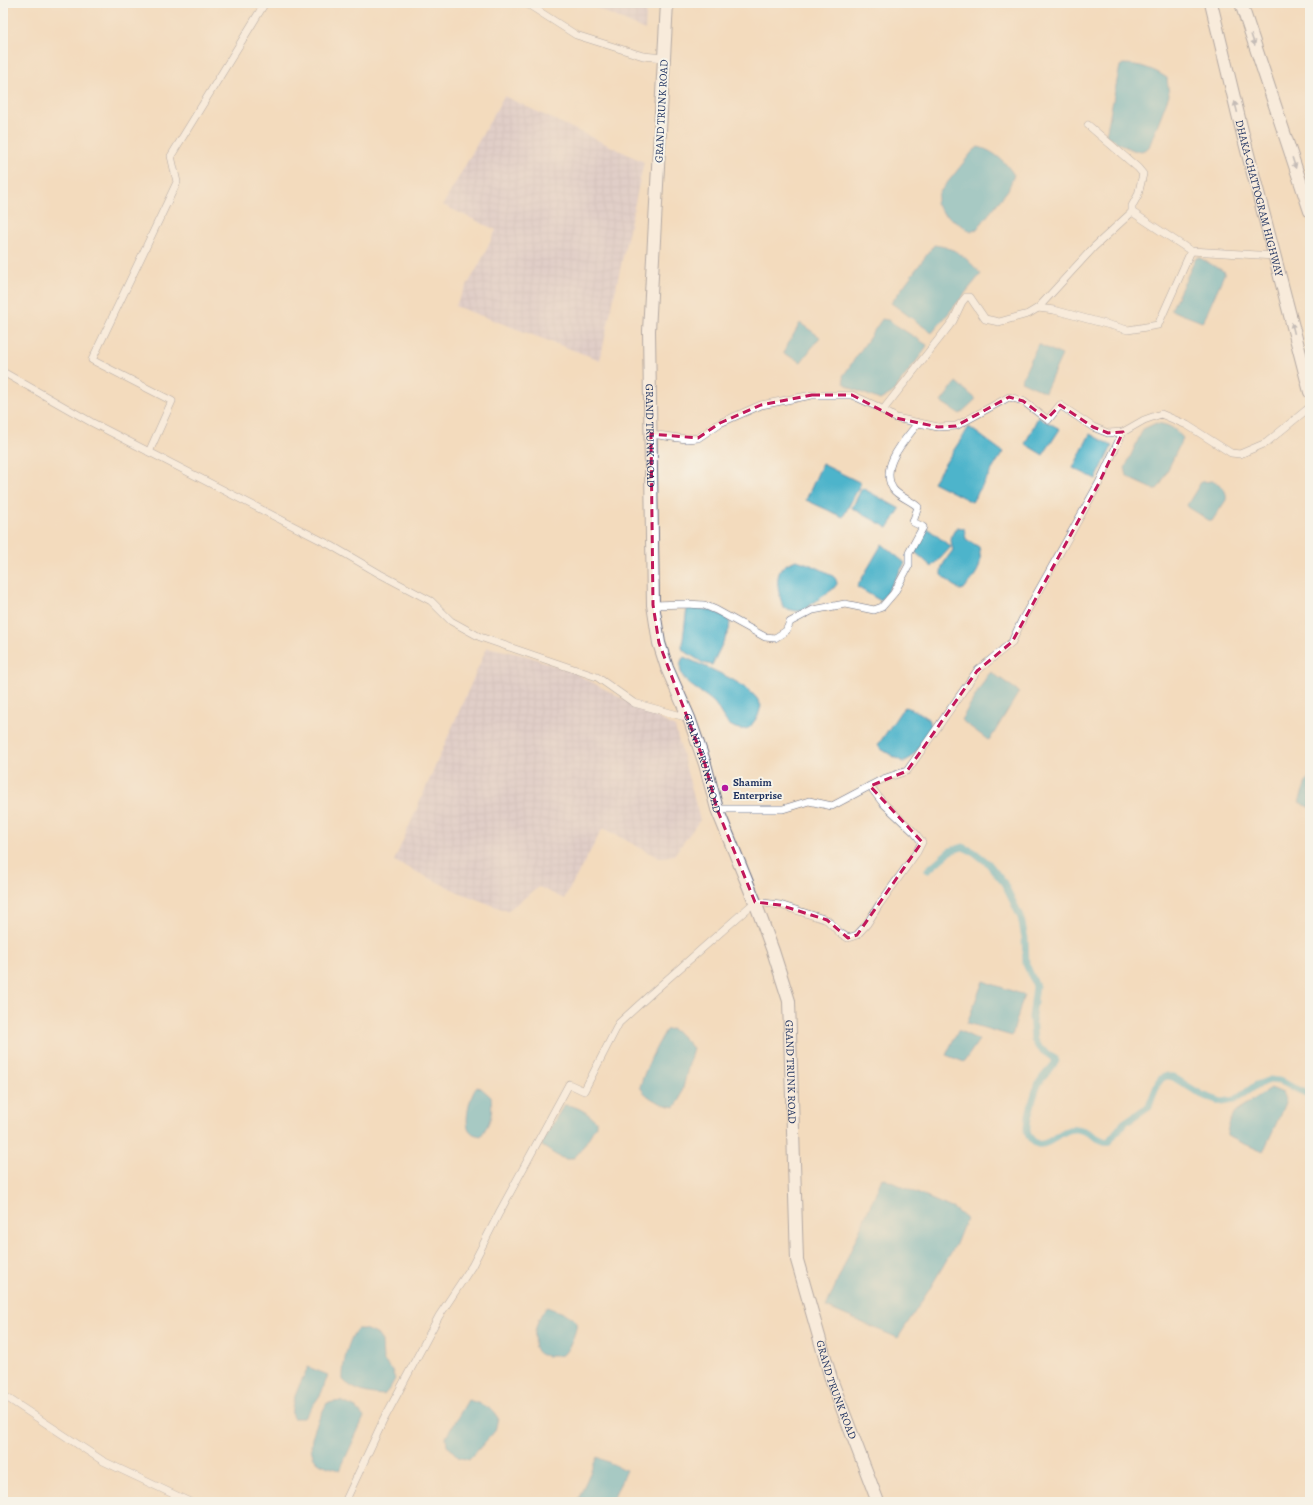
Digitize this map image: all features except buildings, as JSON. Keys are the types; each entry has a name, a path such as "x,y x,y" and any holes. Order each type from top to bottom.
{"highway":[{"name":"GRAND TRUNK ROAD","path":"667,3 649,331 653,605 659,643 667,668 689,718 705,764 717,809 755,902 789,1001 797,1260 832,1382 878,1502"},
{"name":"DHAKA-CHATTOGRAM HIGHWAY","path":"1211,3 1309,386"},
{"path":"1240,3 1310,211"}],"street":[{"path":"149,452 172,401 92,360 177,182 171,156 265,3"},
{"path":"526,3 576,35 643,56 664,58"},
{"path":"883,410 953,321 966,297 970,297 985,319 999,322 1028,314 1038,308 1094,248 1132,212 1132,206 1138,195 1143,174 1088,125"},
{"path":"1132,212 1191,251 1275,256"},
{"path":"1038,308 1054,310 1128,330 1158,325 1191,251"},
{"path":"3,372 91,422 332,546 380,574 431,600 451,621 480,637 597,677 634,703 689,718"},
{"path":"651,434 686,439 698,438 720,423 761,405 812,396 852,395 896,418 938,427 956,426 1010,397 1023,401 1048,420 1060,405 1094,427 1108,433 1123,432 1144,420 1161,414 1187,425 1231,453 1240,454 1266,443 1310,407"},
{"path":"653,605 704,605 765,637 774,638 786,631 790,622 813,610 845,604 874,610 882,607 894,593 909,565 909,553 923,527 913,522 918,507 894,490 889,479 890,467 897,451 918,423"},
{"path":"717,809 783,809 809,801 832,806 883,779 907,771 977,672 1012,642 1022,620 1099,483 1123,432"},
{"path":"345,1502 383,1421 438,1316 472,1266 569,1084 584,1091 619,1023 678,968 755,902 780,905 817,916 827,920 840,933 848,938 857,936 867,924 917,852 922,842 915,833 883,803 870,786"},
{"path":"3,1395 103,1461 190,1502"}],"highlighted area":[{"path":"812,395 852,395 896,418 938,427 956,426 1009,397 1023,401 1047,419 1060,405 1093,427 1108,433 1123,432 1099,483 1012,642 977,671 907,771 870,786 922,842 857,935 848,938 827,920 780,905 755,902 717,809 705,764 659,643 653,605 651,434 698,438 720,423 761,405"}],"shaded area":[{"path":"585,3 647,3 645,30"},
{"path":"504,96 644,162 600,360 455,306 479,265 496,230 443,205"},
{"path":"487,647 528,656 573,672 675,727 700,820 674,855 659,858 603,828 564,899 539,887 507,911 458,892 394,861"}],"water":[{"path":"1123,64 1146,68 1167,78 1169,95 1149,147 1141,151 1127,148 1106,135 1120,66"},
{"path":"978,147 999,157 1014,175 1008,190 977,229 971,232 943,213 936,204 939,193 972,152"},
{"path":"934,245 949,248 960,254 981,274 932,333 891,303"},
{"path":"1196,258 1200,258 1225,272 1202,322 1171,310"},
{"path":"882,319 888,320 927,345 892,393 880,400 853,389 844,383 843,376"},
{"path":"800,323 820,337 801,362 783,353"},
{"path":"1038,344 1062,355 1045,392 1021,381"},
{"path":"956,382 976,399 960,414 941,402"},
{"path":"1038,417 1060,429 1043,455 1025,444"},
{"path":"1156,423 1171,427 1183,438 1160,486 1157,489 1153,489 1127,476 1125,468 1143,429"},
{"path":"969,427 1003,452 972,502 933,482"},
{"path":"1090,434 1112,446 1096,479 1073,468"},
{"path":"822,464 861,483 843,517 806,500"},
{"path":"1213,481 1225,491 1226,500 1212,521 1210,521 1187,505 1201,482"},
{"path":"862,488 900,509 888,528 852,508"},
{"path":"957,527 964,528 966,539 979,547 980,554 976,574 964,589 960,590 941,575 943,565 953,550 951,538"},
{"path":"927,528 951,547 932,567 915,552"},
{"path":"882,544 905,563 881,601 857,587"},
{"path":"796,560 828,573 835,578 837,583 833,589 802,611 784,608 780,598 778,586 779,574 781,570 786,565"},
{"path":"688,607 716,612 730,622 729,630 712,665 703,663 683,650 682,647"},
{"path":"684,657 739,683 757,698 761,706 758,716 750,727 740,729 728,724 716,705 686,680 680,667"},
{"path":"991,672 1019,692 991,738 988,740 961,720 987,676"},
{"path":"905,707 919,712 927,718 931,725 931,730 915,753 903,762 881,749 878,745"},
{"path":"1307,779 1310,779 1310,808 1299,802"},
{"path":"983,981 1024,995 1012,1036 967,1023"},
{"path":"671,1029 679,1033 693,1048 680,1100 675,1107 655,1101 640,1087 642,1079 658,1044 666,1030"},
{"path":"958,1030 979,1040 964,1062 946,1055"},
{"path":"477,1087 481,1088 491,1097 492,1103 490,1118 481,1136 475,1135 471,1132 467,1122 470,1102"},
{"path":"1271,1088 1283,1093 1286,1100 1263,1152 1227,1136 1228,1127 1236,1111"},
{"path":"564,1105 573,1106 581,1110 596,1121 596,1126 585,1144 578,1154 571,1159 564,1159 542,1146 543,1140"},
{"path":"882,1178 954,1209 966,1219 956,1244 898,1338 826,1307"},
{"path":"547,1307 562,1312 575,1320 576,1323 575,1332 571,1343 564,1354 557,1356 541,1355 536,1350 534,1342 536,1326"},
{"path":"357,1329 364,1329 377,1334 382,1341 383,1360 392,1370 395,1379 384,1395 362,1391 352,1387 343,1380 346,1353 351,1339"},
{"path":"308,1367 328,1375 321,1394 304,1418 293,1418 292,1407 294,1400 299,1385"},
{"path":"468,1400 489,1408 498,1418 495,1431 469,1460 458,1457 447,1445 446,1437"},
{"path":"341,1401 356,1408 364,1417 340,1470 319,1463 313,1455 311,1448 314,1432 327,1403"},
{"path":"597,1457 626,1470 612,1502 577,1502"}],"waterway":[{"path":"928,870 950,851 963,847 974,852 988,863 1004,883 1021,918 1025,938 1026,964 1036,986 1032,1017 1034,1040 1039,1048 1056,1061 1039,1083 1029,1113 1027,1132 1034,1142 1043,1144 1069,1130 1074,1129 1079,1129 1100,1140 1108,1142 1124,1123 1149,1106 1158,1083 1162,1078 1167,1076 1173,1077 1202,1095 1222,1102 1235,1100 1256,1085 1270,1080 1279,1081 1310,1095"}],"place":[{"name":"Shamim Enterprise","path":"725,788"}]}
